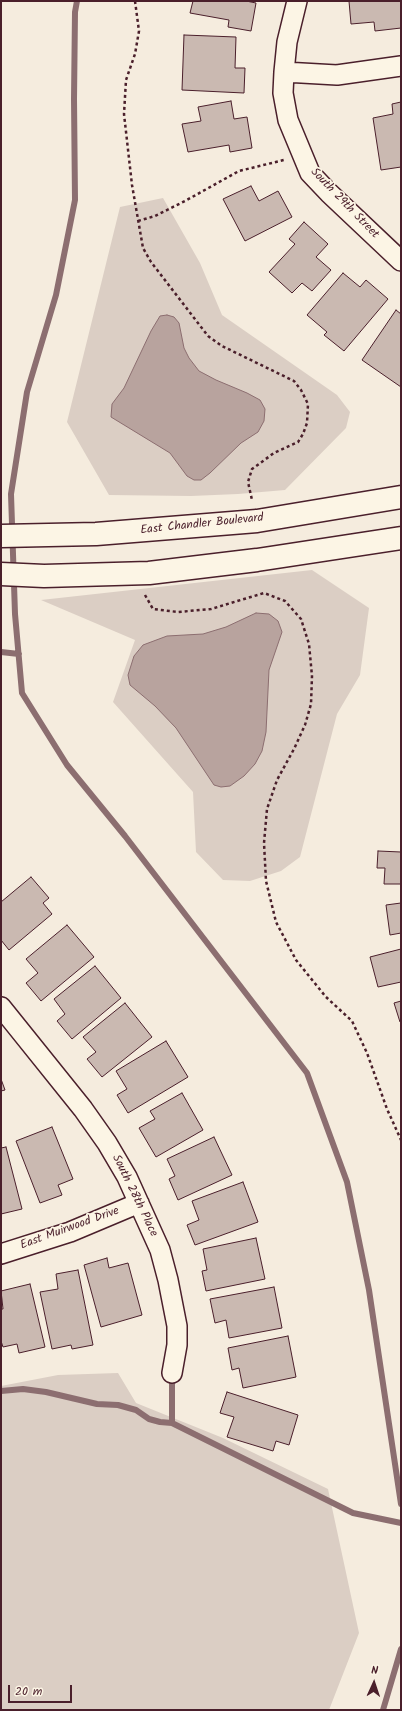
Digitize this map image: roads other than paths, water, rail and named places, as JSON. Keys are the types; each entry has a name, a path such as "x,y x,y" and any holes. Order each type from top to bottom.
{"main road":[{"name":"East Chandler Boulevard","path":"1,536 117,533 257,521 401,497"},
{"path":"1,574 44,576 149,573 257,560 401,538"}],"street":[{"name":"South 29th Street","path":"297,1 287,42 284,72 283,93 288,120 310,173 401,261"},
{"path":"284,72 337,76 401,66"},
{"name":"South 28th Place","path":"1,1007 84,1108 127,1177 160,1250 175,1312 177,1345 172,1373"},
{"name":"East Muirwood Drive","path":"1,1254 70,1232 139,1203"}],"waterway":[{"path":"77,1 75,12 74,99 75,200 56,295 27,392 11,494 15,614 22,693 67,765 125,836 307,1073 347,1182 369,1290 401,1504"},
{"path":"1,652 19,654"},
{"path":"172,1374 172,1423 353,1513 401,1523"},
{"path":"1,1391 23,1389 46,1392 97,1404 118,1405 136,1410 149,1419 172,1423"},
{"path":"383,1710 401,1649"}]}
